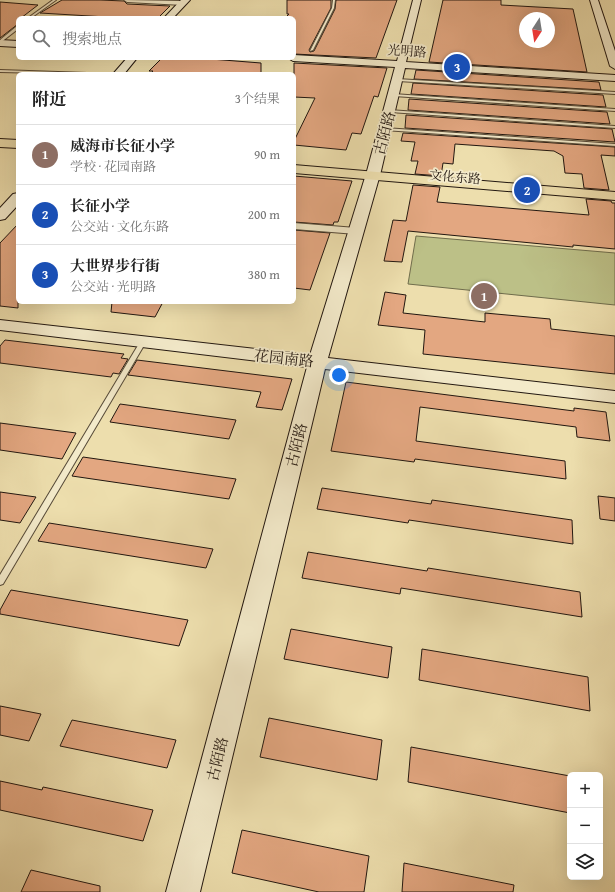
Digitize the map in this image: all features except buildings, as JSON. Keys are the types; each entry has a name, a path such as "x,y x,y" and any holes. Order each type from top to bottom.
{"main road":[{"path":"0,143 16,144"},
{"path":"0,148 16,149"},
{"name":"文化东路","path":"296,164 373,173 615,191"},
{"path":"296,169 373,173 615,196"}],"street":[{"path":"127,0 184,1"},
{"path":"182,16 196,0"},
{"name":"古陌路","path":"183,892 318,362 390,111 417,0"},
{"path":"584,0 594,2 615,66"},
{"path":"170,16 184,1"},
{"path":"0,43 16,44"},
{"name":"光明路","path":"296,58 615,78"},
{"path":"120,72 130,60"},
{"path":"132,72 142,60"},
{"path":"0,203 16,186"},
{"path":"0,216 16,199"},
{"path":"296,226 356,231"},
{"name":"花园南路","path":"0,325 615,397"}],"lane":[{"path":"32,16 55,0"},
{"path":"311,50 333,8 334,0"},
{"path":"0,43 16,29"},
{"path":"0,71 29,72"},
{"path":"398,80 615,93"},
{"path":"394,96 615,110"},
{"path":"390,111 615,127"},
{"path":"385,129 615,145"},
{"path":"0,582 143,342"}],"green space":[{"path":"416,236 615,253 615,305 408,284"}],"place":[{"name":"大世界步行街","path":"457,67"},
{"name":"长征小学","path":"527,190"},
{"name":"威海市长征小学","path":"484,296"}]}
